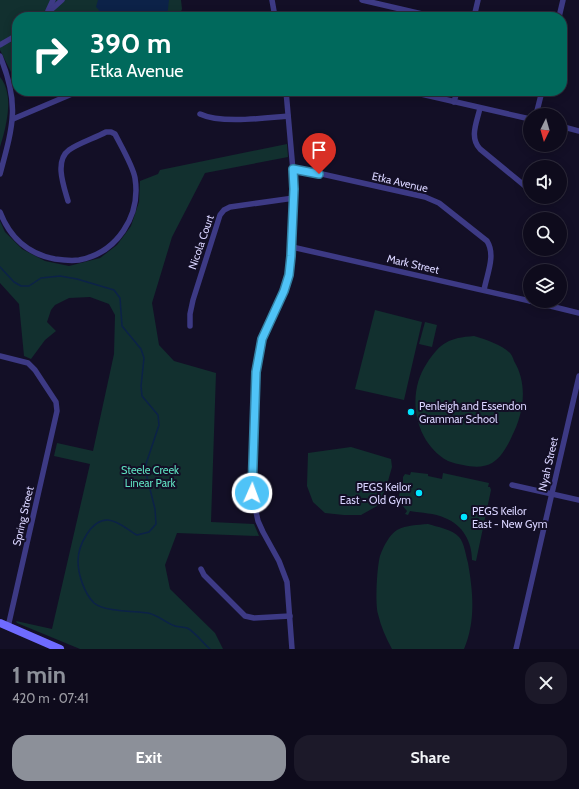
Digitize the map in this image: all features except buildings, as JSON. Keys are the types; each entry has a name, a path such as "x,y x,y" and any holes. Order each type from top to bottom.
{"main road":[{"path":"0,623 60,649"}],"street":[{"path":"48,11 53,0"},
{"path":"48,11 57,6 62,0"},
{"path":"272,0 274,12"},
{"path":"362,0 414,12"},
{"path":"475,12 478,0"},
{"path":"560,12 563,0"},
{"path":"0,45 12,38"},
{"path":"0,56 10,84 13,102 13,119 10,140 0,174"},
{"path":"13,119 67,96"},
{"path":"286,96 293,169 294,198 292,247 289,275 284,291 262,339 258,356 256,372 252,493 261,526 285,576 289,593 292,649"},
{"path":"429,96 523,117"},
{"path":"454,102 456,96"},
{"path":"538,108 541,96"},
{"path":"480,108 474,135 475,144 480,150 523,184"},
{"path":"200,114 214,119 288,116"},
{"path":"567,127 579,130"},
{"path":"0,212 9,232 20,244 44,257 64,260 79,260 94,255 107,248 119,237 130,221 135,206 135,176 115,134 106,132 68,151 64,158 62,168 62,177 68,201"},
{"name":"Etka Avenue","path":"293,169 304,170 425,197 439,203 487,241 491,248 492,254 484,290"},
{"name":"Nicola Court","path":"190,326 190,314 193,300 220,215 224,210 230,207 294,198"},
{"name":"Mark Street","path":"292,247 523,299"},
{"name":"Mark Street","path":"559,308 579,313"},
{"name":"Spring Street","path":"0,356 28,363 35,370 56,402 57,411 8,626"},
{"name":"Nyah Street","path":"516,649 579,376"},
{"path":"512,485 579,500"},
{"path":"201,569 204,575 245,616 254,618 290,616"}],"green space":[{"path":"0,0 181,0 181,12 12,12 12,74 0,50"},
{"path":"0,77 5,84 8,111 0,147"},
{"name":"Steele Creek Linear Park","path":"287,144 288,157 205,173 172,237 152,303 159,345 174,361 216,373 211,522 254,524 259,536 177,533 165,565 170,589 215,633 223,649 80,649 17,623 16,621 52,629 90,464 54,456 57,443 93,451 114,354 115,315 109,304 90,297 69,298 55,305 51,310 47,322 56,331 45,340 31,359 24,356 19,304 0,283 0,221 5,232 22,249 45,261 69,266 100,258 117,245 131,226 139,202 140,181 158,174 160,170"},
{"path":"375,310 422,322 404,400 355,389"},
{"path":"425,322 437,325 432,347 419,344"},
{"path":"474,336 498,345 510,353 518,370 523,389 522,408 516,427 506,447 495,461 489,465 478,467 450,462 436,453 427,442 421,430 415,403 420,375 437,350 446,342 458,338"},
{"path":"351,447 391,459 392,467 386,488 377,506 361,515 325,513 313,502 307,486 308,453"},
{"name":"PEGS Keilor East - New Gym","path":"411,472 428,474 428,476 442,479 443,473 489,483 488,487 490,487 491,490 476,561 472,560 472,553 468,541 457,525 441,516 428,513 410,511 408,515 405,514 407,511 402,505 397,505 401,486 403,486 403,477 405,474 410,475"},
{"path":"428,524 456,534 461,539 464,546 468,563 472,596 472,617 468,638 464,649 392,649 382,628 377,609 377,585 380,556 387,541 397,530 408,526"}],"water":[{"path":"98,0 169,0 168,12 98,12 99,10 96,7"}],"waterway":[{"path":"0,267 14,282 21,286 29,286 41,278 60,276 77,279 114,290 120,298 122,326 141,349 144,358 141,386 142,396 158,415 159,425 146,464 147,477 155,509 156,524 149,532 137,535 120,524 112,521 102,521 96,524 87,534 80,548 78,561 80,577 90,599 99,606 112,610 152,614 172,625 190,630 210,649"}],"place":[{"name":"Penleigh and Essendon Grammar School","path":"411,412"},
{"name":"PEGS Keilor East - Old Gym","path":"419,493"},
{"name":"PEGS Keilor East - New Gym","path":"464,517"}],"route":[{"path":"252,493 256,372 258,356 262,339 278,306 289,275 294,189 293,169 319,174"}]}
